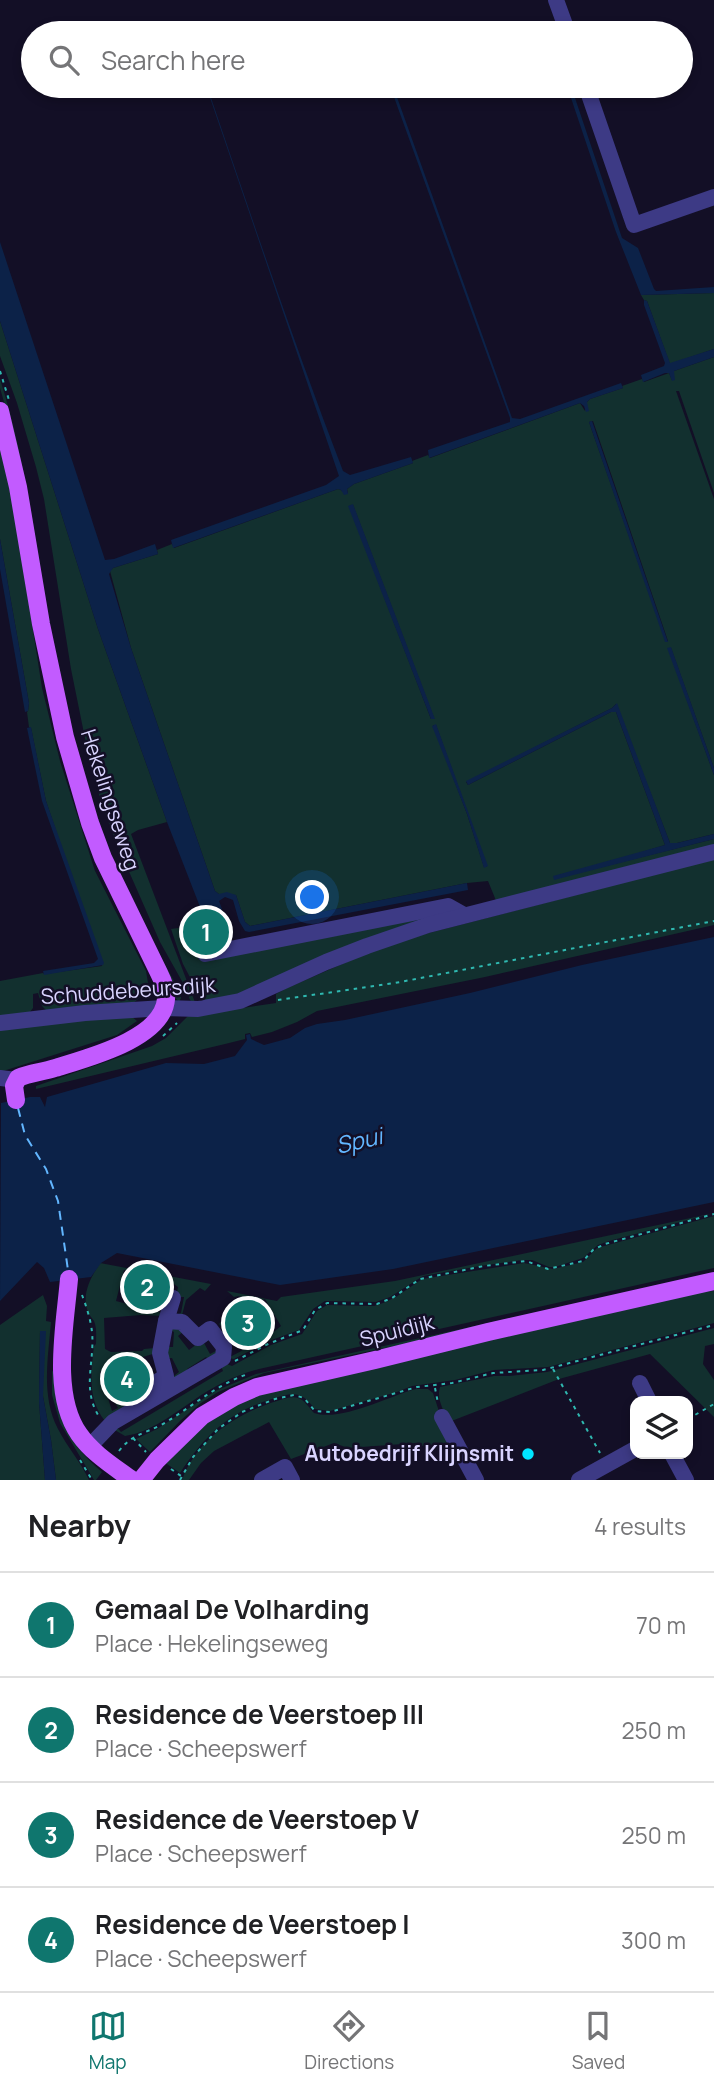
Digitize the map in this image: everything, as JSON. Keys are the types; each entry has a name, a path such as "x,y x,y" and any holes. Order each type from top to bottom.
{"main road":[{"name":"Hekelingseweg","path":"6,409 41,624 65,737 90,824 103,858 163,982 166,992 164,1008"},
{"path":"8,1079 54,1069 126,1043 151,1026 164,1008"},
{"path":"8,1079 14,1086 16,1100"},
{"path":"69,1279 62,1391 69,1418 90,1446 132,1480"},
{"name":"Spuidijk","path":"141,1480 157,1460 202,1416 234,1396 257,1387 714,1281"},
{"name":"Spuidijk","path":"695,1286 714,1287"}],"street":[{"path":"556,0 564,21"},
{"path":"590,98 634,225 714,197"},
{"name":"Schuddebeursdijk","path":"0,1023 85,1013 164,1008 198,1009 240,1002 367,946 464,915 714,852"},
{"name":"Schuddebeursdijk","path":"200,941 205,954 448,906 464,915"},
{"path":"140,1405 139,1394 166,1376 160,1353 173,1298"},
{"path":"90,1446 107,1427 140,1405 223,1358 224,1347 210,1329 198,1338 182,1322 166,1321"},
{"path":"640,1383 646,1396"},
{"path":"442,1417 476,1480"},
{"path":"579,1480 630,1452"},
{"path":"675,1459 686,1480"},
{"path":"262,1480 285,1467 292,1480"}],"path":[{"path":"0,371 6,409"},
{"path":"257,994 275,1000 395,982 714,921"},
{"path":"223,1358 226,1362 233,1363 268,1344 303,1330 314,1310 327,1303 377,1304 392,1298 419,1279 484,1266 526,1261 548,1269 583,1261 593,1250 605,1244 714,1214"},
{"path":"83,1296 91,1327 89,1388 96,1413 107,1427"},
{"path":"180,1480 204,1444 225,1422 263,1403 296,1395 304,1398 315,1411 330,1412 412,1388 493,1373 553,1368 714,1325"},
{"path":"553,1368 606,1465"},
{"path":"434,1385 442,1417"},
{"path":"693,1416 714,1404"},
{"path":"168,1467 181,1476"}],"green space":[{"path":"714,293 714,349 670,364 647,301 641,295"},
{"path":"0,321 98,629 167,822 131,834 196,1005 190,1000 160,942 102,805 90,763 71,669 44,499 17,403 0,356"},
{"path":"714,357 714,493 679,391 676,391 714,499 714,768 671,648 668,648 714,775 714,834 670,843 616,704 466,782 468,785 611,712 616,712 665,845 554,879 714,839 714,848 497,903 488,881 250,926 245,922 236,895 219,894 215,891 131,648 110,571 158,554 157,550 172,544 174,548 338,489 348,493 347,489 354,484 413,463 412,461 428,455 430,458 580,403 585,411 590,399 642,379 644,382 669,373 672,380 674,371","holes":["593,421 668,641 666,642 589,422","353,505 434,719 431,719 349,506","433,725 436,725 486,867"]},
{"path":"0,379 22,462 59,675 79,760 66,717"},
{"path":"0,436 10,482 42,688 60,761 95,871 146,971 146,993 133,1003 48,1012 42,1006 38,993 33,994 33,1008 29,1013 0,1018 0,981 102,966 46,801 29,727 29,703 0,539"},
{"path":"79,760 103,837 88,792"},
{"path":"103,837 129,898 180,992 179,1002 173,995 111,863"},
{"path":"714,859 714,925 485,977 317,1011 272,1032 252,1037 250,1033 245,1034 245,1039 36,1089 36,1086 152,1046 166,1038 188,1016 276,1003 276,994 285,989 365,954 421,935"},
{"path":"446,910 237,996 204,1004 183,964 171,929 186,927 198,958"},
{"path":"131,1016 137,1021 117,1035 0,1072 0,1030"},
{"path":"714,1213 609,1241 598,1245 583,1258 555,1267 532,1260 480,1266 423,1276 390,1297 376,1302 325,1301 313,1309 299,1330 269,1341 234,1359 228,1358 266,1338 281,1326 265,1299 232,1315 221,1326 219,1324 242,1300 227,1291 277,1301 281,1297 395,1281"},
{"path":"714,1216 714,1268 259,1369 217,1386 144,1431 125,1436 113,1429 115,1425 121,1432 223,1371 220,1364 222,1362 232,1366 271,1345 302,1334 317,1311 327,1305 374,1306 396,1297 422,1279 524,1263 553,1269 583,1262 597,1248"},
{"path":"100,1263 211,1284 205,1291 200,1288 186,1300 182,1315 173,1316 181,1313 184,1297 176,1297 178,1287 167,1279 124,1270 116,1301 162,1313 164,1316 104,1318 105,1349 111,1352 155,1348 156,1353 136,1359 135,1357 100,1372 112,1411 118,1408 114,1401 130,1397 133,1401 105,1421 95,1404 93,1394 91,1375 96,1329 86,1305 90,1280"},
{"path":"714,1291 714,1323 548,1367 494,1370 455,1380 412,1386 330,1411 315,1409 301,1396 292,1394 280,1397 256,1404 230,1418 208,1437 180,1473 164,1462 192,1430 256,1392 690,1293"},
{"path":"43,1295 47,1306 46,1321 51,1322 47,1363 49,1403 58,1429 89,1480 56,1480 43,1396 40,1331 39,1402 45,1480 0,1480 0,1325"},
{"path":"548,1310 409,1343 264,1373 218,1392 201,1403 150,1452 136,1439 157,1429 215,1391 256,1374"},
{"path":"168,1328 185,1330 178,1336 189,1350 211,1339 204,1343 210,1354 218,1350 219,1354 209,1360 206,1357 187,1369 188,1372 174,1378 179,1372 172,1358 165,1358 165,1347 173,1347 174,1332"},
{"path":"714,1328 714,1344 705,1346 703,1364 714,1380 714,1417 650,1354 559,1379 449,1422 440,1400 440,1387 494,1376 547,1372"},
{"path":"52,1371 66,1428 80,1450 102,1472 96,1480 60,1423 52,1395"},
{"path":"416,1389 428,1389 433,1393 450,1445 434,1451 416,1443 348,1448 334,1443 291,1459 269,1422 214,1451 189,1480 182,1480 197,1452 208,1441 233,1421 262,1406 296,1397 303,1400 314,1413 338,1414"}],"water":[{"path":"210,98 343,471 350,475 411,457 413,463 354,484 347,489 348,494 344,495 338,489 173,548 171,540 326,485 339,476"},
{"path":"394,98 397,98 512,418 520,419 621,383 623,388 590,399 587,402 589,411 586,412 580,403 429,458 428,450 510,422"},
{"path":"571,98 575,98 622,238 638,248 654,289 714,287 714,293 641,295 616,232"},
{"path":"0,242 105,560 155,544 158,554 113,568 109,574 131,648 215,891 219,894 227,892 236,895 245,922 250,926 467,883 468,890 249,932 245,931 239,921 233,900 225,897 219,901 222,909 218,915 207,919 167,822 98,629 0,321"},
{"path":"644,300 647,301 670,363 714,349 714,357 674,371 675,380 672,381 669,373 665,373 643,382 641,375 664,366 665,363"},
{"path":"592,421 668,642 665,642 589,422"},
{"path":"353,504 435,719 431,719 348,506"},
{"path":"0,539 29,703 28,711 25,712 0,569"},
{"path":"671,647 714,768 714,775 667,648"},
{"path":"617,703 670,843 714,834 714,839 554,880 553,876 665,845 616,712 611,712 468,785 466,781 612,708"},
{"path":"436,724 488,866 484,868 467,814 432,726"},
{"path":"31,727 46,801 103,965 44,975 43,971 94,963 98,959 42,801 27,728"},
{"name":"Spui","path":"714,937 714,1202 393,1269 280,1285 117,1253 101,1263 91,1277 50,1282 44,1268 37,1262 0,1301 1,1103 40,1097 45,1107 47,1097 166,1063 204,1064 235,1056 247,1040 246,1035 250,1034 251,1039 264,1045 290,1038 317,1024 470,993 582,965"},
{"path":"40,1331 46,1331 43,1396 56,1480 45,1480 39,1402"}],"ferry route":[{"path":"18,1108 25,1135 46,1169 58,1201 68,1270"}],"place":[{"name":"Gemaal De Volharding","path":"206,932"},
{"name":"Residence de Veerstoep III","path":"147,1287"},
{"name":"Residence de Veerstoep V","path":"248,1323"},
{"name":"Residence de Veerstoep I","path":"127,1379"},
{"name":"Autobedrijf Klijnsmit","path":"528,1454"}]}
